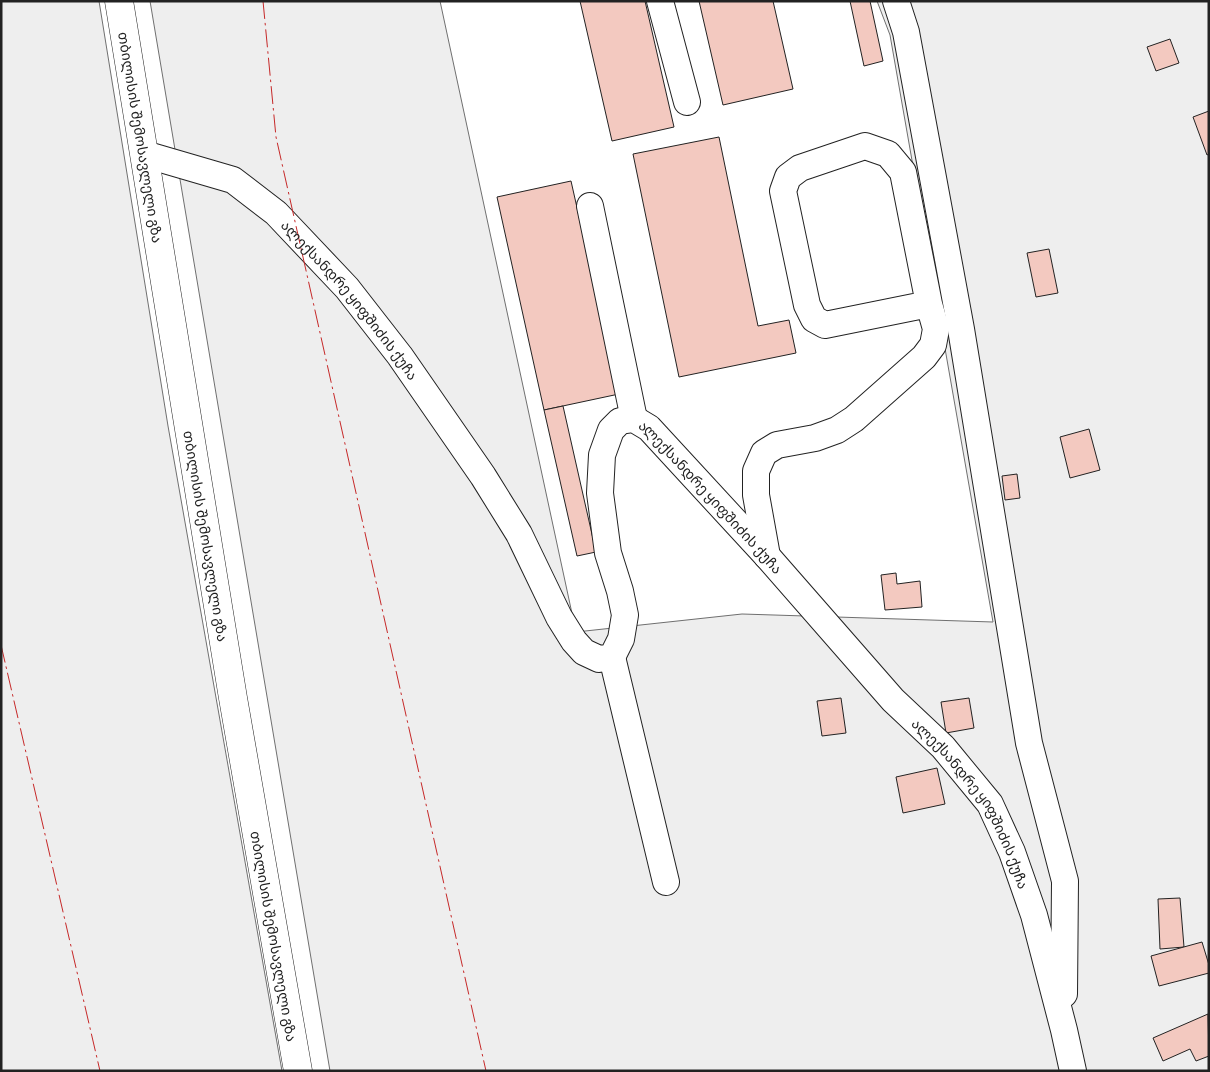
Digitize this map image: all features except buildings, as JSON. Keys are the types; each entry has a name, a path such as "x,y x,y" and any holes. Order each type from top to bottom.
{"highway":[{"name":"თბილისის შემოსავლელი გზა","path":"119,1 233,698 298,1071"}],"street":[{"path":"660,1 687,102"},
{"path":"896,1 906,32 948,329 1029,743 1065,881 1064,1030"},
{"path":"930,304 825,325 814,319 808,305 783,191 788,177 800,168 865,146 888,154 903,172 930,304 948,329"},
{"name":"ალექსანდრე ყიფშიძის ქუჩა","path":"144,154 233,180 276,213 347,288 400,356 483,476 519,534 559,617 574,641 584,652 599,659 612,657 622,639 625,615 606,544 600,493 602,456 611,430 620,421 634,419 649,428 767,556 893,700 943,747 990,804 1012,852 1034,915 1073,1071"},
{"path":"590,206 634,419"},
{"path":"767,556 756,495 756,471 764,453 777,445 815,438 838,430 854,419 924,357 948,329"},
{"path":"612,657 666,882"}],"shaded area":[{"path":"1,1 99,1 168,426 282,1071 1,1071"},
{"path":"150,1 440,1 576,632 742,614 993,622 890,35 877,1 1209,1 1209,1071 330,1071"}],"power":[{"path":"263,1 276,137 486,1071"},
{"path":"1,645 100,1071"}]}
